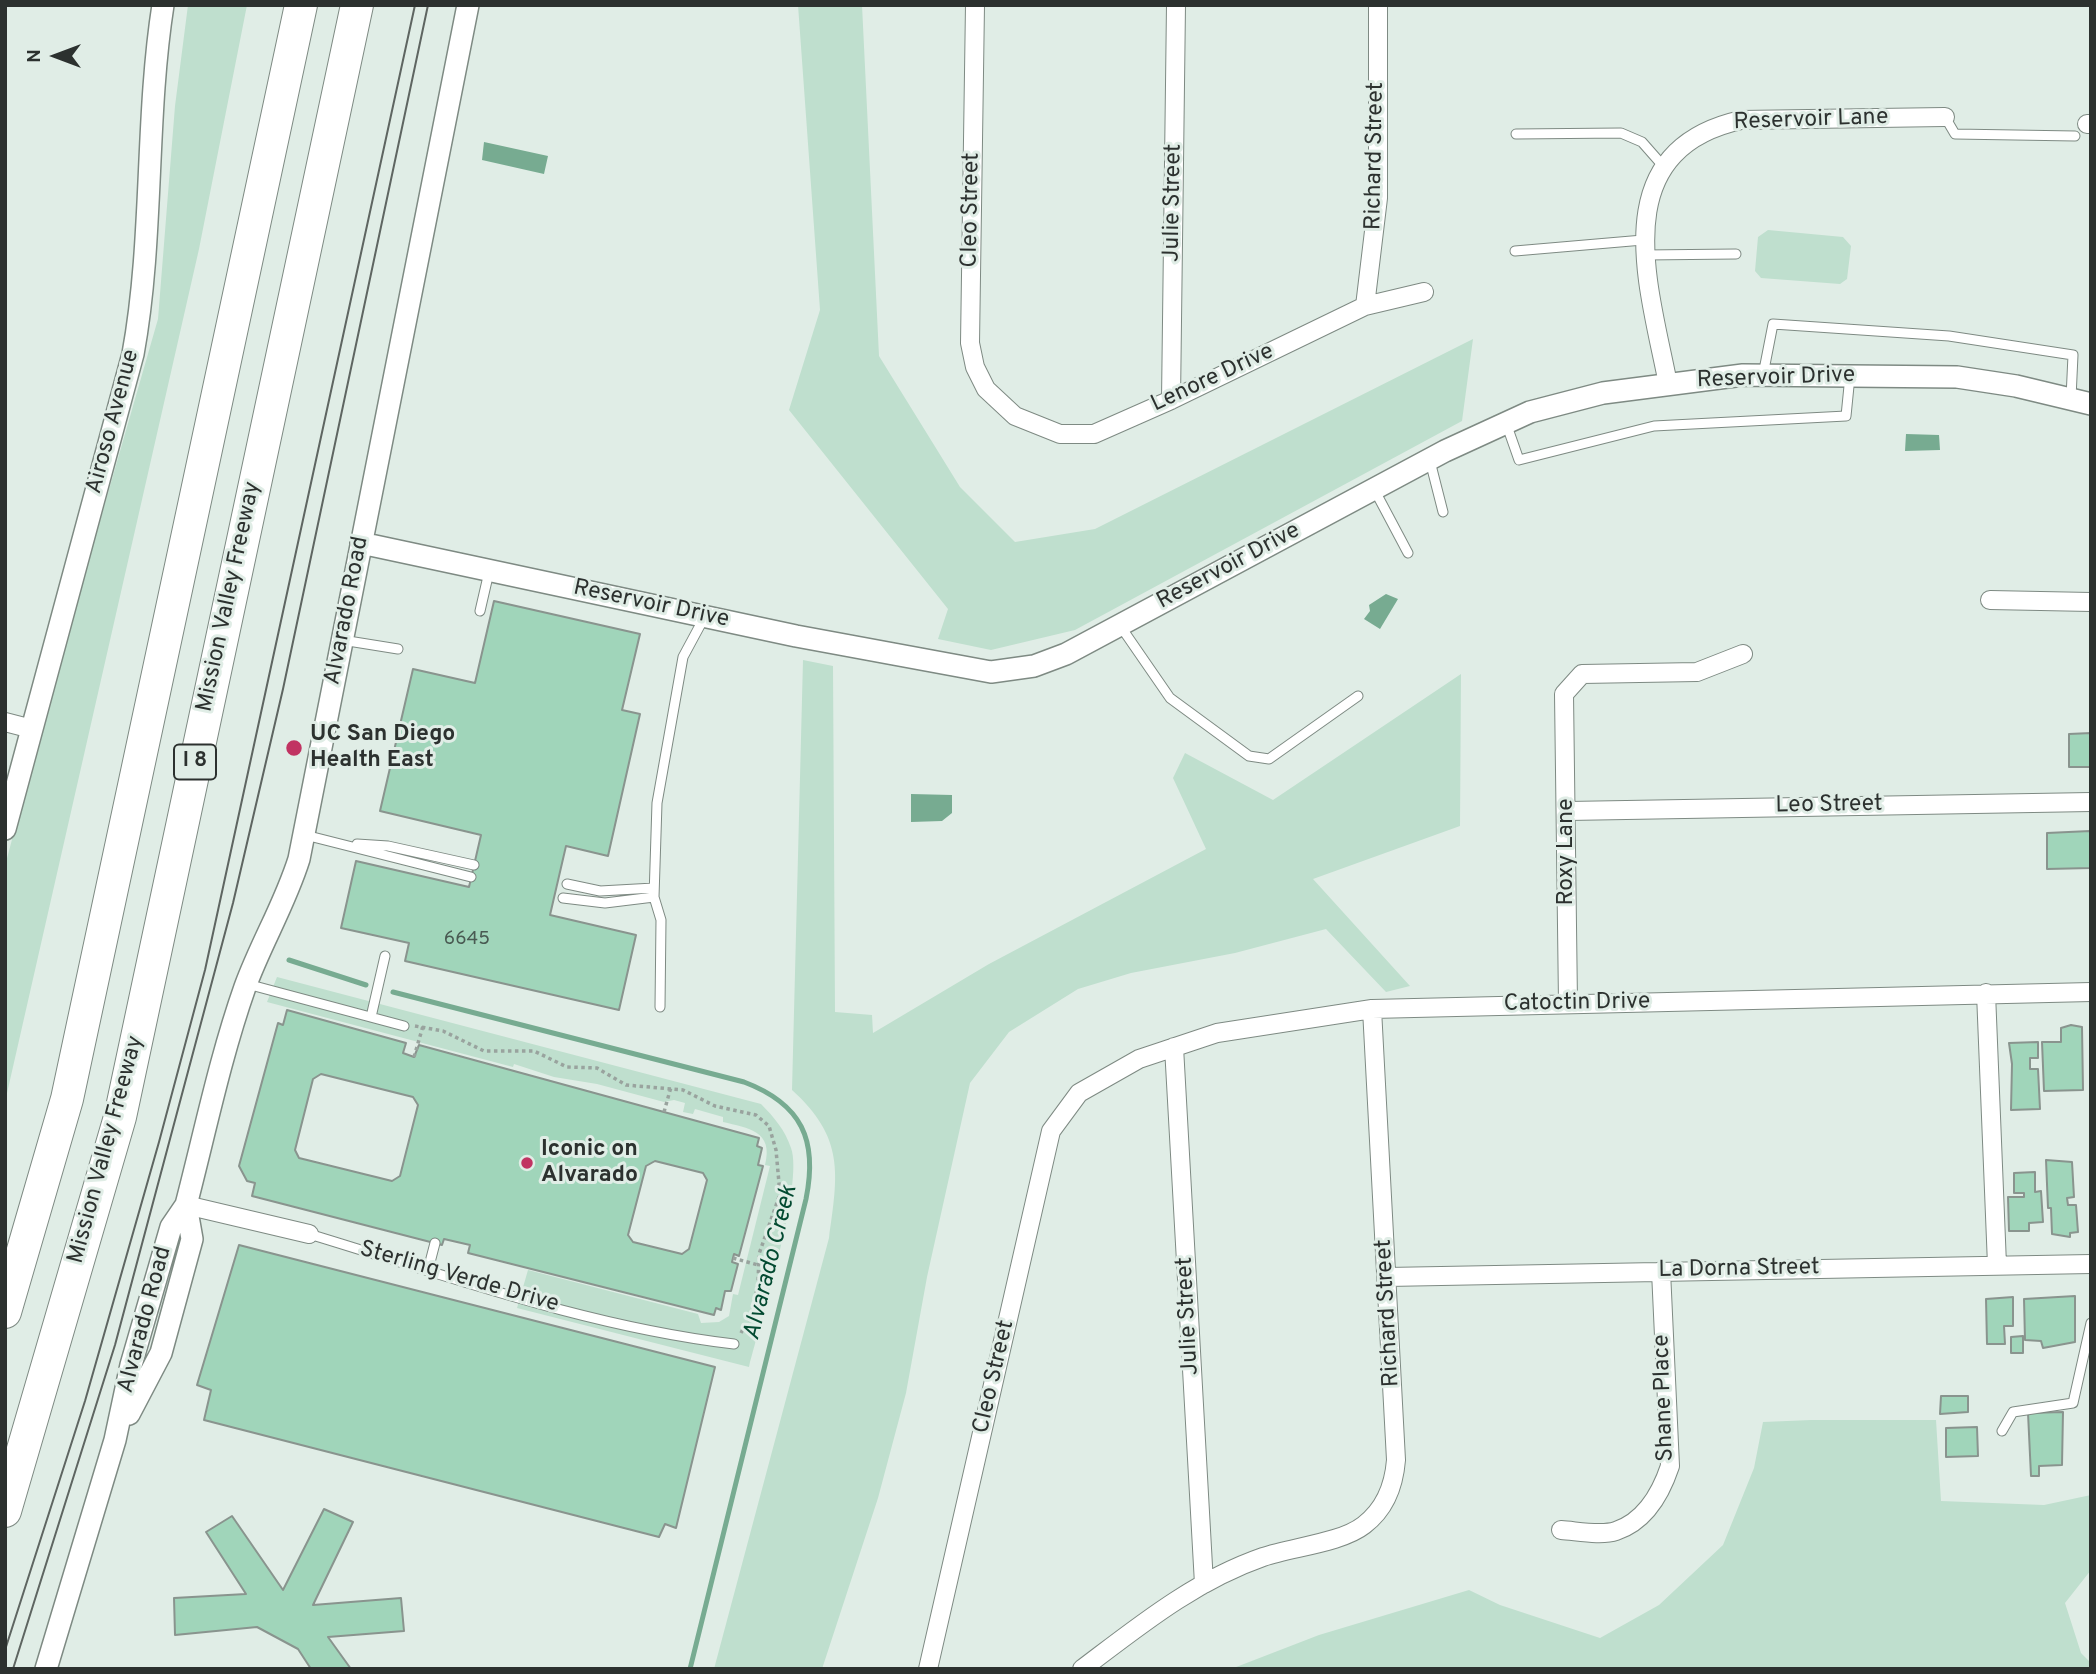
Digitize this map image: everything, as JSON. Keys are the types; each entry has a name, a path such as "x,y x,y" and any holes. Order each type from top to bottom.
{"highway":[{"name":"I 8","path":"5,1312 67,1099 301,5"},
{"name":"Mission Valley Freeway","path":"5,1511 120,1117 357,5"}],"street":[{"name":"Airoso Avenue","path":"5,829 129,367 139,319 163,5"},
{"name":"Alvarado Road","path":"46,1669 116,1440 131,1365 172,1227 186,1205 230,1032 247,984 288,894 305,835 468,5"},
{"name":"Cleo Street","path":"975,5 970,343 980,379 1002,406"},
{"name":"Julie Street","path":"1171,400 1176,5"},
{"name":"Richard Street","path":"1365,306 1378,198 1378,5"},
{"name":"Reservoir Lane","path":"1668,384 1644,247 1650,195 1664,167 1697,136 1741,120 1945,117"},
{"name":"Lenore Drive","path":"1002,406 1044,430 1077,435 1094,434 1171,400 1365,306 1424,292"},
{"name":"Reservoir Drive","path":"361,543 704,616 991,672 1043,663 1120,625 1430,459 1530,412 1603,393 1763,375 1957,377 2081,402"},
{"path":"1990,600 2091,602"},
{"name":"Roxy Lane","path":"1568,1003 1568,811 1564,694 1582,674 1697,672 1743,654"},
{"path":"5,722 32,729"},
{"name":"Leo Street","path":"1568,811 2091,802"},
{"name":"Catoctin Drive","path":"1079,1093 1139,1059 1217,1033 1371,1009 2091,992"},
{"path":"1986,993 1997,1265"},
{"name":"Richard Street","path":"1082,1669 1175,1599 1204,1584 1262,1557 1355,1531 1381,1508 1392,1485 1396,1460 1371,1009"},
{"name":"Julie Street","path":"1174,1047 1204,1584"},
{"name":"Cleo Street","path":"928,1669 1051,1130 1079,1093"},
{"name":"Sterling Verde Drive","path":"186,1205 309,1234"},
{"name":"La Dorna Street","path":"1387,1277 2091,1264"},
{"name":"Shane Place","path":"1561,1530 1615,1531 1641,1516 1661,1494 1670,1466 1661,1271"}],"lane":[{"path":"1945,117 1955,134 2084,128"},
{"path":"1516,134 1621,133 1642,142 1664,167"},
{"path":"1515,251 1644,247 1736,254"},
{"path":"1763,375 1773,324 1949,336 2073,355 2081,402"},
{"path":"1506,423 1519,460 1654,426 1846,416 1850,376"},
{"path":"1430,459 1443,512"},
{"path":"1374,489 1408,553"},
{"path":"480,611 489,570"},
{"path":"660,1007 661,920 654,892 657,803 681,695 683,657 704,616"},
{"path":"1120,625 1170,698 1249,756 1269,759 1358,696"},
{"path":"342,640 398,649"},
{"path":"305,835 344,843 388,846 474,864"},
{"path":"344,843 385,858 471,877"},
{"path":"567,884 600,891 654,892"},
{"path":"563,898 605,903 654,892"},
{"path":"371,1017 385,956"},
{"path":"247,984 404,1026"},
{"name":"Sterling Verde Drive","path":"309,1234 428,1270 665,1335 734,1344"},
{"path":"428,1270 435,1243"},
{"path":"2002,1431 2013,1412 2073,1403 2091,1323"}],"path":[{"path":"404,1026 423,1026 443,1031 484,1051 534,1051 567,1067 597,1068 626,1085 671,1087 715,1106 756,1115 769,1126 776,1150 780,1194 774,1218 764,1236 752,1312 734,1344"},
{"path":"414,1057 423,1026"},
{"path":"664,1112 671,1087"},
{"path":"733,1258 758,1265"}],"shaded area":[{"path":"188,5 247,5 199,249 5,1102 5,866 50,695 158,319 175,106"},
{"path":"798,5 862,5 879,356 960,487 1015,542 1095,529 1473,339 1462,421 1075,630 991,650 938,639 948,609 789,410 820,310"},
{"path":"484,142 548,156 544,174 482,160"},
{"path":"1768,230 1843,237 1851,246 1847,279 1840,284 1761,278 1755,271 1758,237"},
{"path":"1906,434 1939,435 1940,450 1905,451"},
{"path":"1386,594 1398,599 1380,629 1364,619 1370,611 1369,605"},
{"path":"803,660 833,666 835,1012 872,1015 873,1033 989,964 1206,849 1173,778 1185,753 1273,800 1461,674 1460,826 1313,879 1410,986 1386,992 1326,929 1235,953 1131,973 1078,989 1009,1032 970,1083 927,1277 906,1393 878,1498 822,1669 714,1669 829,1238 834,1195 834,1158 829,1141 821,1124 792,1090"},
{"path":"911,794 952,795 952,813 942,821 911,822"},
{"path":"277,977 761,1104 786,1135 793,1166 786,1221 749,1367 517,1308 528,1270 698,1314 701,1323 719,1322 729,1316 733,1294 738,1295 770,1166 765,1165 766,1145 757,1133 723,1122 723,1117 695,1109 693,1114 683,1112 685,1103 674,1100 664,1102 597,1084 554,1077 514,1064 513,1067 267,1002"},
{"path":"1936,1420 1941,1501 2044,1505 2091,1495 2091,1570 2065,1603 2081,1653 2091,1663 2091,1669 1231,1669 1319,1635 1469,1590 1500,1605 1600,1638 1659,1605 1723,1545 1754,1468 1763,1422"}],"building":[{"path":"494,601 640,634 622,710 640,714 608,856 566,846 550,915 636,935 619,1010 405,961 409,943 341,928 356,861 469,887 481,835 380,811 413,669 475,683"},
{"path":"2091,733 2091,767 2069,767 2069,734"},
{"path":"2090,831 2091,868 2047,869 2047,833"},
{"name":"Iconic on Alvarado","path":"287,1010 406,1043 403,1053 414,1057 419,1045 759,1138 757,1146 762,1148 758,1165 763,1166 739,1256 734,1254 732,1262 738,1264 731,1291 725,1291 721,1310 716,1308 714,1315 468,1253 470,1245 444,1239 442,1245 252,1196 255,1183 247,1181 239,1166 278,1023 283,1025","holes":["321,1074 413,1097 418,1105 400,1176 392,1181 299,1158 295,1150 313,1079","655,1161 703,1173 707,1180 689,1249 682,1254 633,1242 628,1235 646,1166"]},
{"path":"2071,1025 2082,1027 2083,1090 2044,1091 2042,1042 2061,1042 2061,1028"},
{"path":"2038,1042 2038,1058 2030,1058 2030,1069 2038,1069 2040,1109 2011,1110 2012,1064 2009,1043"},
{"path":"2046,1160 2072,1162 2074,1197 2067,1198 2068,1205 2076,1205 2078,1232 2070,1233 2070,1237 2052,1234"},
{"path":"2035,1172 2035,1192 2041,1191 2043,1222 2029,1223 2029,1231 2009,1231 2008,1197 2024,1197 2024,1193 2014,1193 2014,1173"},
{"path":"239,1245 715,1367 676,1528 665,1524 659,1537 204,1420 211,1390 197,1385"},
{"path":"2075,1296 2075,1342 2043,1348 2041,1341 2025,1340 2024,1299"},
{"path":"2013,1297 2013,1326 2004,1326 2005,1344 1987,1344 1986,1299"},
{"path":"2023,1336 2023,1353 2011,1353 2011,1337"},
{"path":"1941,1396 1968,1396 1968,1412 1940,1414"},
{"path":"2063,1412 2062,1465 2039,1466 2039,1476 2031,1476 2028,1413"},
{"path":"1977,1427 1978,1456 1946,1457 1946,1428"},
{"path":"324,1509 353,1522 313,1605 401,1598 404,1631 328,1637 351,1669 311,1669 298,1649 257,1627 175,1635 174,1598 246,1594 206,1532 232,1516 283,1590"}],"waterway":[{"name":"Alvarado Creek","path":"289,960 366,985"},
{"name":"Alvarado Creek","path":"393,992 744,1082 780,1101 801,1127 810,1159 806,1199 690,1669"}],"tram line":[{"path":"5,1650 85,1401 205,970 415,5"},
{"path":"13,1669 115,1345 233,903 283,689 428,5"}],"place":[{"name":"UC San Diego Health East","path":"294,748"},
{"name":"Iconic on Alvarado","path":"527,1163"}]}
